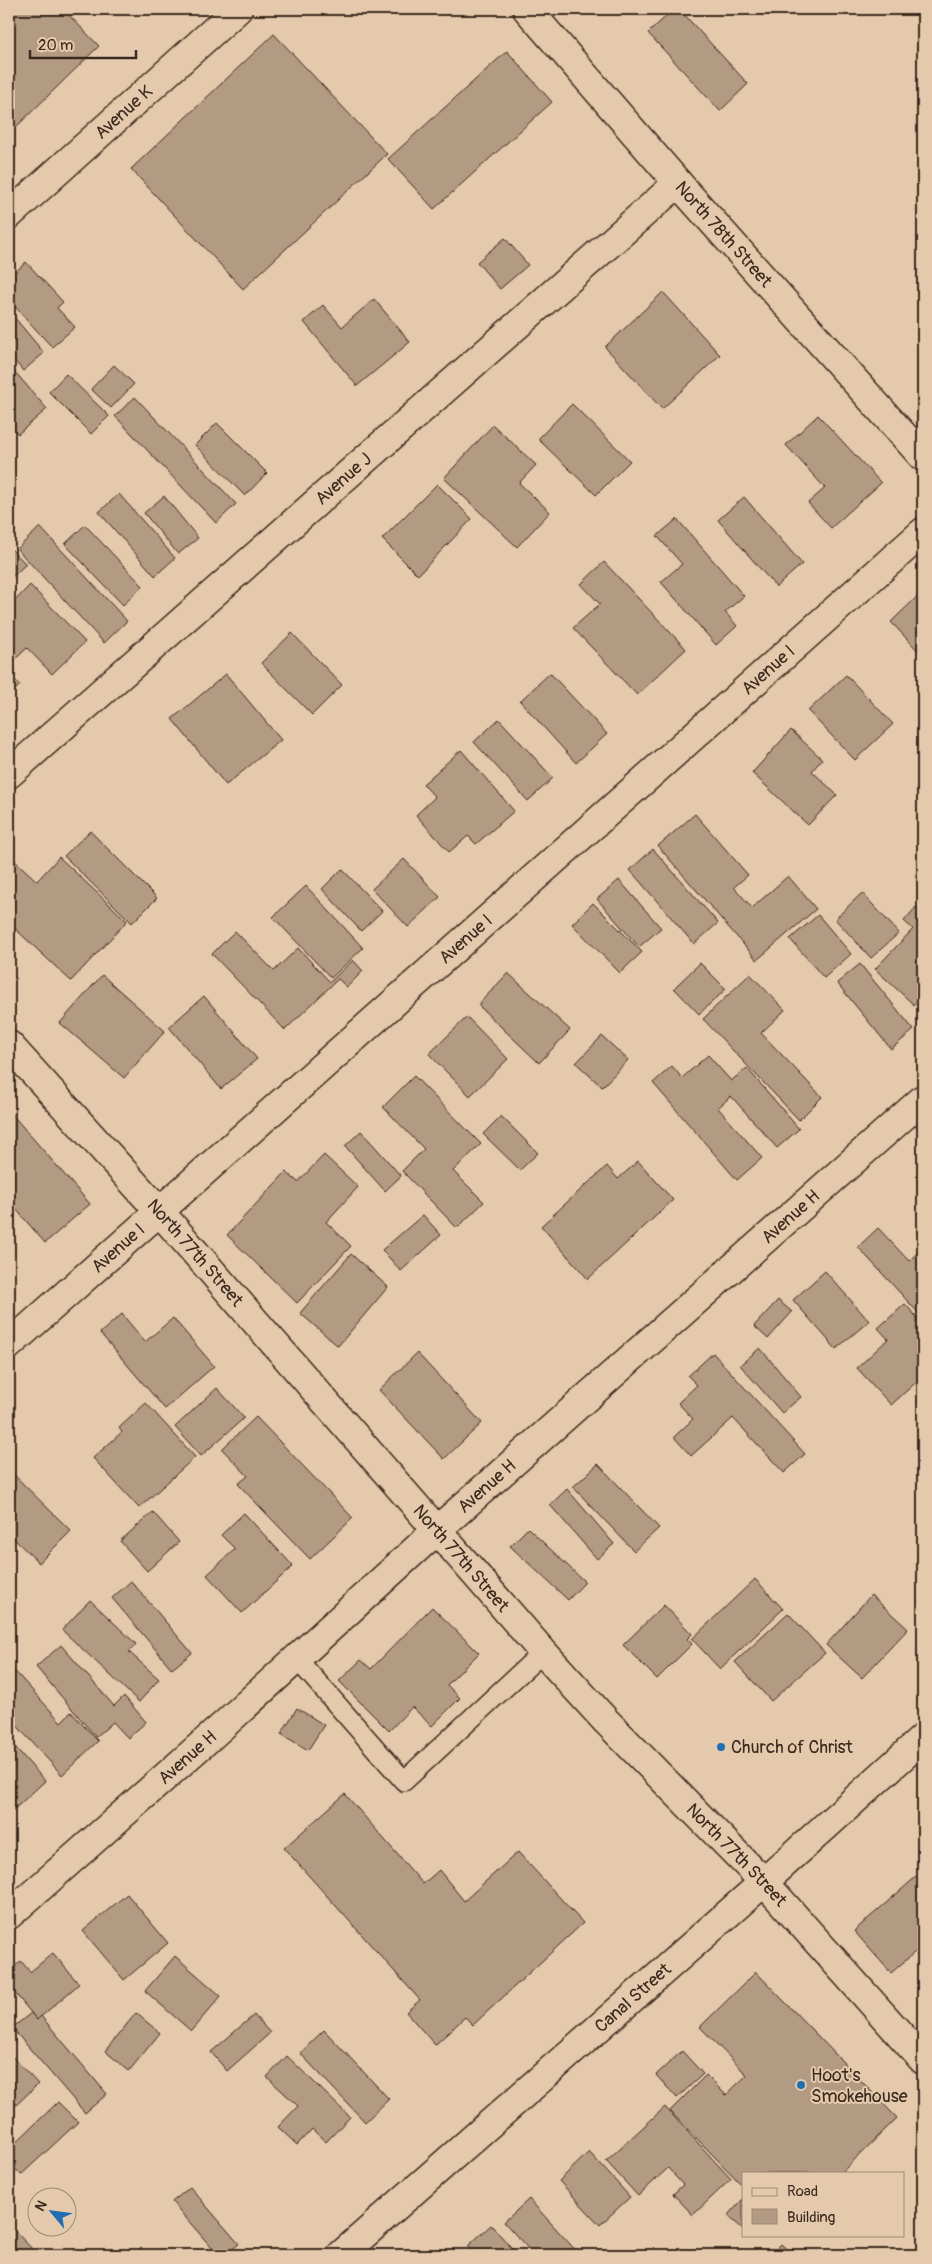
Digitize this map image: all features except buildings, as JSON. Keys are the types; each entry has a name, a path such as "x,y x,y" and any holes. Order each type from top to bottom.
{"street":[{"name":"Avenue K","path":"9,215 238,9"},
{"name":"North 78th Street","path":"527,9 678,183 923,457"},
{"name":"Avenue J","path":"9,774 678,183"},
{"name":"Avenue I","path":"9,1345 923,532"},
{"name":"North 77th Street","path":"9,1045 160,1212 543,1652 606,1721 764,1882 923,2060"},
{"name":"Avenue H","path":"9,1915 436,1531 923,1099"},
{"name":"Canal Street","path":"341,2255 764,1882 923,1738"}],"lane":[{"path":"297,1658 404,1781 543,1652"}],"place":[{"name":"Church of Christ","path":"721,1747"},
{"name":"Hoot's Smokehouse","path":"801,2085"}]}
